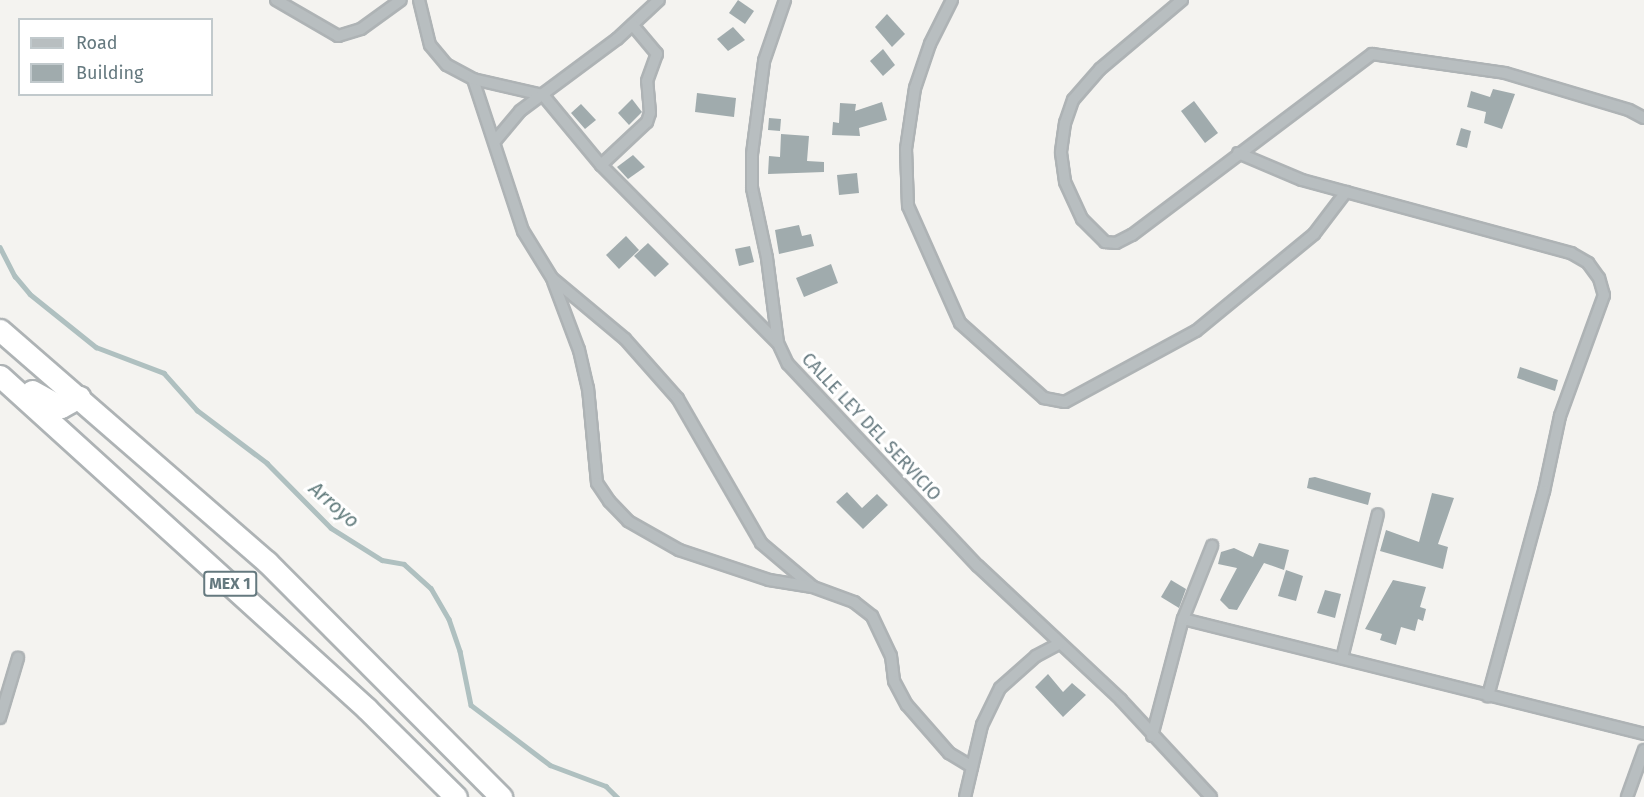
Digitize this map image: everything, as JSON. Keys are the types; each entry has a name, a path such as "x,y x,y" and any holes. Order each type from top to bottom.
{"highway":[{"name":"MEX 1","path":"0,330 267,562 501,797"},
{"name":"MEX 1","path":"0,375 367,709 456,797"},
{"path":"0,375 11,377 60,407 79,397"}],"street":[{"path":"276,0 327,33 351,34 401,0"},
{"path":"294,0 300,17"},
{"path":"419,0 430,45 447,65 473,78 543,95"},
{"path":"495,141 520,111 633,25 659,0"},
{"path":"778,343 772,285 752,188 752,154 764,61 784,0"},
{"path":"952,0 930,44 915,88 906,149 908,206 960,323 1044,398 1065,402 1196,331 1314,234 1346,192"},
{"path":"1182,0 1100,69 1074,100 1065,123 1061,153 1065,182 1082,219 1095,236 1116,243 1132,236 1238,153 1372,54 1505,73 1629,110 1644,118"},
{"path":"601,165 647,122 650,113 647,81 657,54 633,25"},
{"path":"473,78 483,117 495,141 523,231 552,278 579,350 588,388 597,483 609,501 628,521 679,550 769,580 813,587 854,602 872,616 891,656 894,681 907,705 949,753 972,767"},
{"name":"CALLE LEY DEL SERVICIO","path":"543,95 601,165 778,343 788,364 978,566 1121,699 1152,736 1213,796"},
{"path":"1238,153 1271,169 1346,192 1571,253 1588,263 1599,278 1604,295 1560,416 1544,491 1488,696"},
{"path":"552,278 645,359 678,399 760,543 813,587"},
{"path":"1342,658 1378,514"},
{"path":"1152,736 1183,620 1212,546"},
{"path":"1183,620 1644,734"},
{"path":"965,797 982,725 1000,688 1036,656 1060,643"},
{"path":"0,718 18,658"},
{"path":"1627,797 1644,750"}],"building":[{"path":"738,0 754,11 745,24 729,13"},
{"path":"887,14 905,34 892,47 875,27"},
{"path":"733,27 745,40 728,51 717,39"},
{"path":"883,49 895,65 883,76 870,61"},
{"path":"1493,89 1515,94 1502,129 1484,123 1486,112 1467,107 1471,91 1490,97"},
{"path":"697,93 736,98 734,117 695,112"},
{"path":"632,99 642,112 629,125 618,113"},
{"path":"1194,101 1218,133 1205,143 1181,111"},
{"path":"882,102 887,120 859,128 860,136 832,135 833,122 839,123 840,103 856,104 855,111"},
{"path":"581,104 596,120 585,129 571,113"},
{"path":"769,118 781,119 780,131 768,130"},
{"path":"1461,128 1471,131 1467,148 1456,145"},
{"path":"781,134 809,136 807,161 824,162 824,172 768,174 769,156 780,157"},
{"path":"633,155 645,167 628,179 617,167"},
{"path":"857,173 859,193 839,195 837,175"},
{"path":"799,225 802,236 811,234 814,246 779,254 775,230"},
{"path":"626,236 639,250 619,269 606,255"},
{"path":"648,243 669,264 655,277 634,256"},
{"path":"750,246 754,262 739,266 735,249"},
{"path":"831,264 838,283 804,297 796,278"},
{"path":"1520,367 1558,380 1555,391 1517,378"},
{"path":"1315,477 1371,493 1368,505 1307,488 1309,478"},
{"path":"847,492 862,508 877,494 888,505 863,529 836,502"},
{"path":"1432,493 1454,498 1438,544 1448,547 1443,569 1380,551 1386,530 1419,542"},
{"path":"1259,543 1289,550 1284,570 1264,563 1237,610 1229,609 1220,600 1237,568 1218,564 1221,552 1234,548 1253,557"},
{"path":"1286,570 1303,576 1296,601 1278,596"},
{"path":"1171,580 1186,589 1179,608 1161,597"},
{"path":"1393,580 1426,587 1420,607 1426,609 1423,621 1418,619 1415,631 1401,627 1396,645 1380,640 1382,634 1365,629"},
{"path":"1325,590 1341,594 1335,618 1317,613"},
{"path":"1048,674 1063,692 1072,683 1086,695 1063,717 1035,687"}],"waterway":[{"name":"Arroyo","path":"0,247 15,276 30,294 96,347 164,373 197,410 267,463 331,528 382,560 404,564 431,588 449,619 460,651 471,705 550,765 606,786 617,797"}]}
